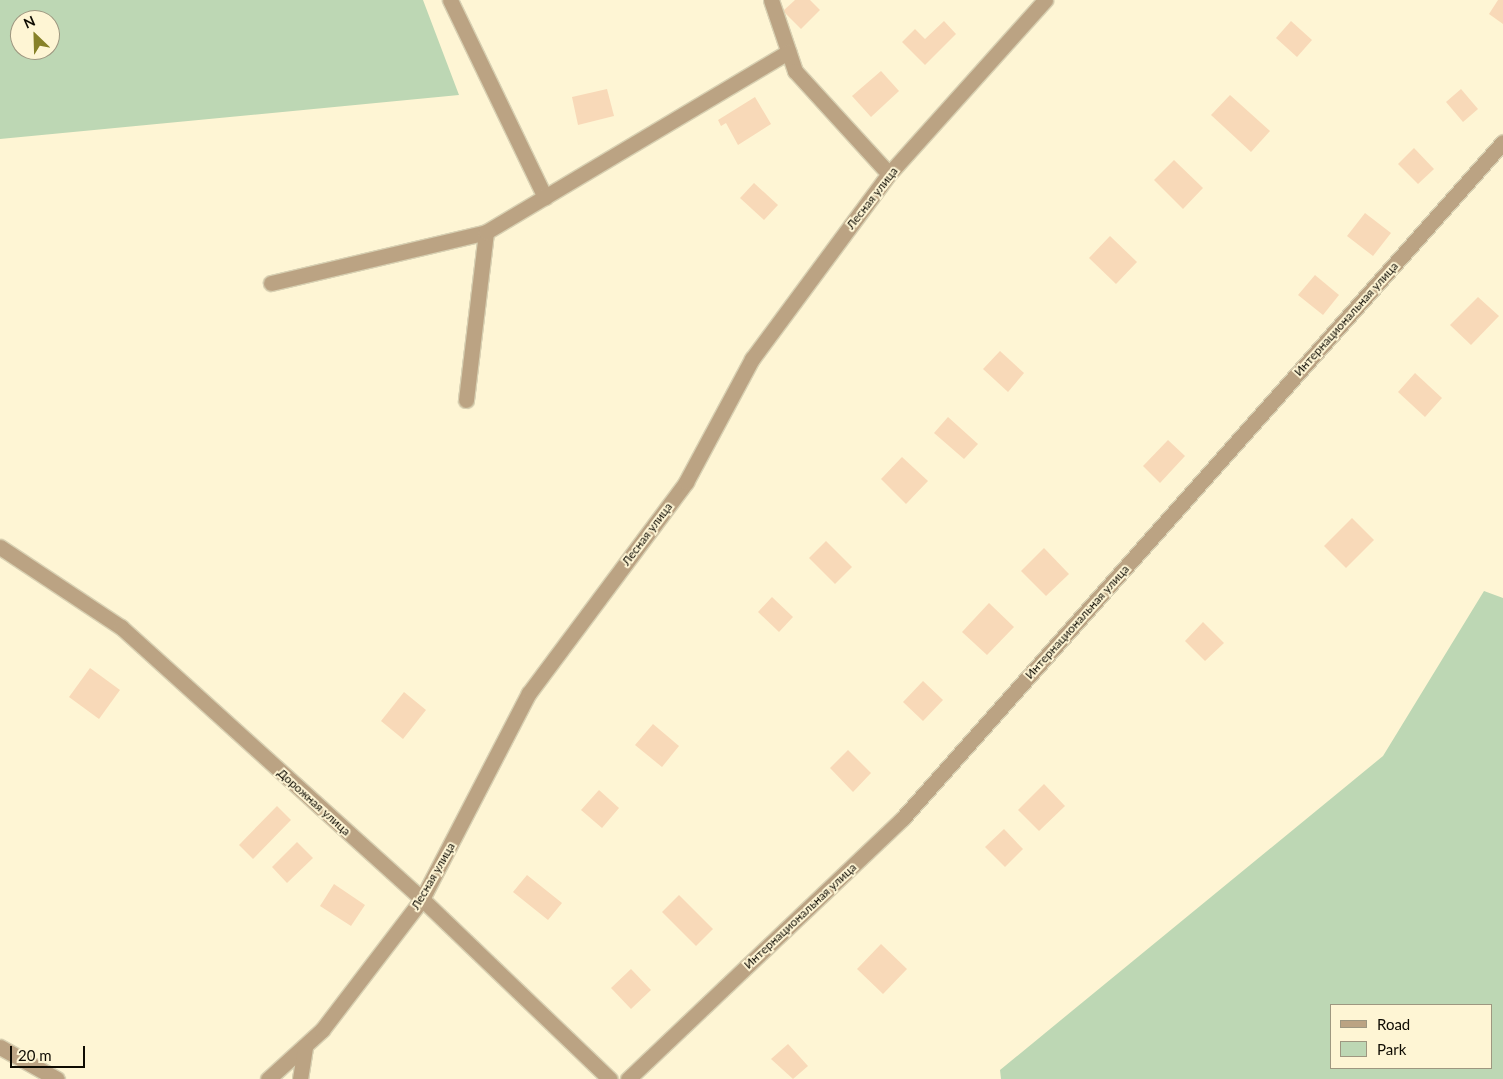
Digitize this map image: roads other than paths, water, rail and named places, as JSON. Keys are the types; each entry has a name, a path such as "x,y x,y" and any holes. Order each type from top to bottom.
{"street":[{"path":"450,0 545,197"},
{"path":"771,0 795,71 889,174"},
{"name":"Лесная улица","path":"268,1079 322,1030 422,899 529,693 686,482 752,359 889,174 1045,0"},
{"path":"271,283 486,232 788,52"},
{"name":"Интернациональная улица","path":"628,1079 902,819 1503,142"},
{"path":"466,400 486,232"},
{"name":"Дорожная улица","path":"0,547 121,627 422,899 610,1079"},
{"path":"300,1079 305,1046"},
{"path":"0,1047 57,1079"}]}
